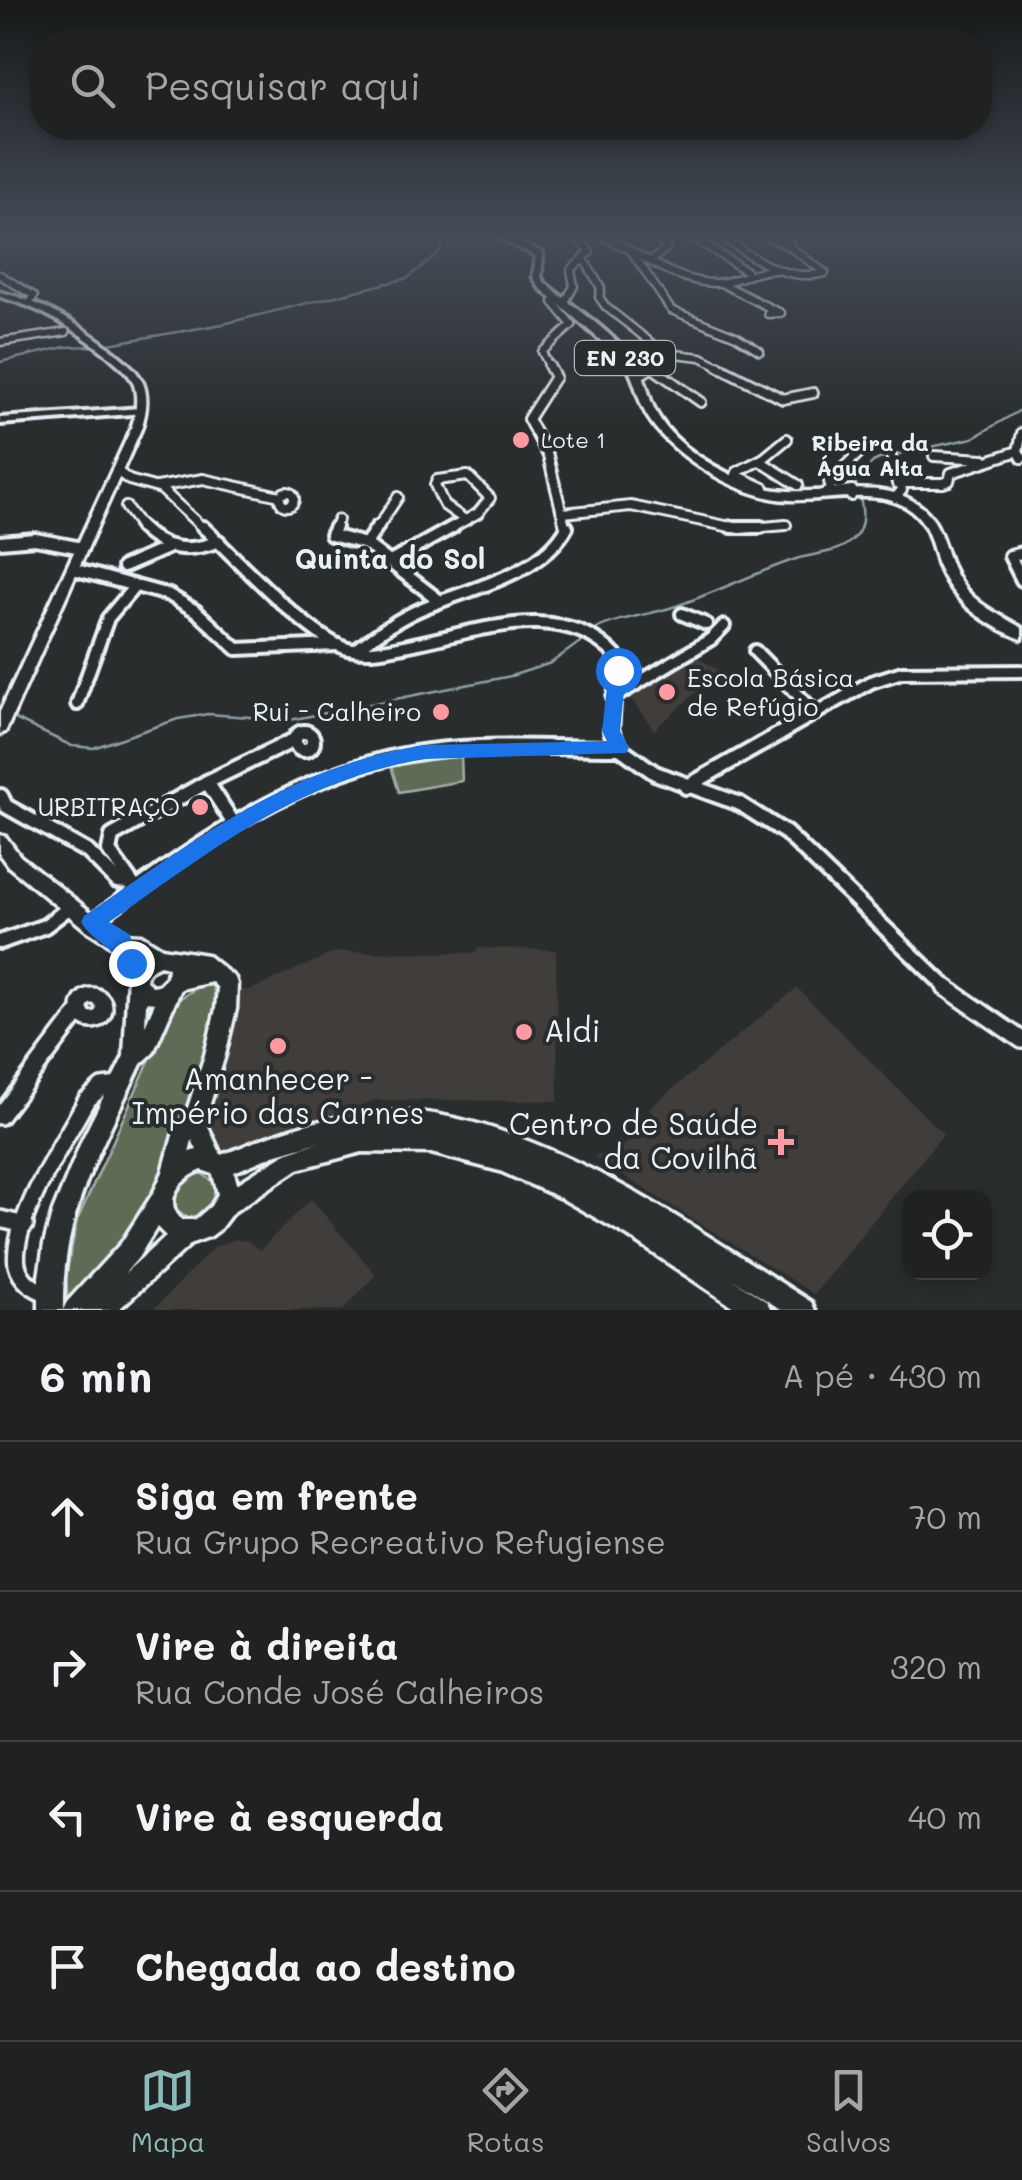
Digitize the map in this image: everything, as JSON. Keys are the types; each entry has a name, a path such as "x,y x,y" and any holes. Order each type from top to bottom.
{"main road":[{"path":"0,728 112,482 140,411 136,375 86,334 70,329 23,299"},
{"name":"EN 230","path":"564,299 628,361 658,423 678,443 729,478 786,498 896,491"},
{"path":"896,491 925,515 952,582 964,596 1022,634"},
{"path":"0,842 14,861 70,908 121,942 142,943 179,969 146,1046 134,1058 121,1085 59,1226 50,1302"},
{"path":"121,942 144,994 156,995 175,983 213,973"},
{"path":"75,1310 130,1250 162,1198 184,1132 194,1120 226,1008 228,984 201,961 165,957 145,963 137,981 134,1058"},
{"path":"194,1120 229,1183 226,1204"},
{"path":"173,1174 192,1161 217,1163 310,1134 355,1126 443,1126 544,1158 703,1246 802,1310"},
{"path":"101,1310 187,1232 212,1223 226,1204 256,1177 311,1153 378,1141 455,1146 540,1174 602,1208 759,1310"},
{"path":"162,1198 165,1220 172,1228 187,1232"}],"street":[{"path":"356,650 377,632 440,601 510,576 534,561 567,529 548,456 528,419 555,377 542,352 572,325 553,302 556,299"},
{"path":"601,299 606,307 667,353 701,357 782,399 813,393"},
{"path":"662,299 670,310 736,336 760,351"},
{"path":"752,299 770,308"},
{"path":"0,337 13,340 70,329"},
{"path":"638,376 654,368 667,353"},
{"path":"654,368 701,402"},
{"path":"121,413 140,411"},
{"path":"0,422 140,411"},
{"path":"934,456 985,460 1020,455 1022,432"},
{"path":"787,440 736,475 786,494 848,488 857,495"},
{"path":"831,492 829,481 858,454"},
{"path":"760,460 798,484"},
{"path":"892,460 896,491 949,481 951,473 985,460"},
{"path":"390,562 465,520 486,506 490,498 478,480 463,473 437,480 435,486 444,505 465,520"},
{"path":"112,482 158,487 185,476 224,481 280,496"},
{"path":"112,482 131,483"},
{"path":"158,487 338,646"},
{"path":"366,544 398,496"},
{"path":"564,513 631,506 740,529 786,525"},
{"path":"126,507 167,548"},
{"path":"338,520 330,536 366,544 440,601"},
{"path":"0,542 36,540 82,548"},
{"path":"123,567 167,548 198,552 219,541"},
{"path":"1022,553 1010,556 1022,580"},
{"path":"73,569 169,595 196,610 237,649 338,646 379,651 538,621 590,634 617,657 611,731 620,748 655,773 740,804 786,833 948,990 1022,1040"},
{"path":"77,704 108,618 136,586"},
{"path":"682,614 709,622 712,637"},
{"path":"613,698 724,626"},
{"path":"755,652 816,712"},
{"path":"686,787 871,682 902,672 1022,670"},
{"path":"133,886 109,852 112,836 207,782 294,740"},
{"path":"92,922 133,886 306,785 397,756 484,748 620,748"},
{"path":"207,782 216,802 234,824"},
{"path":"1,796 6,806 88,852 117,880 133,886"},
{"path":"0,942 45,926 70,908"},
{"path":"0,1116 78,1012"},
{"path":"50,1302 23,1278 16,1258 25,1225 86,1101 102,1087 121,1085"},
{"path":"0,1219 25,1225"}],"shaded area":[{"name":"Escola Básica de Refúgio","path":"695,656 720,671 654,730 631,699 660,671"},
{"path":"478,948 556,950 558,1101 375,1100 234,1154 218,1151 201,1126 235,990 250,990 336,952 476,953"},
{"name":"Centro de Saúde da Covilhã","path":"797,988 943,1134 814,1294 593,1157 615,1151 657,1119 649,1108"},
{"path":"311,1199 376,1275 343,1310 153,1310 214,1247 235,1239 248,1241 260,1250"}],"green space":[{"path":"461,754 462,781 399,792 391,766"},
{"path":"201,985 212,986 215,1003 211,1032 159,1182 128,1239 68,1303 66,1275 77,1221 163,1030 181,998"},
{"path":"201,1173 215,1183 213,1204 202,1215 188,1218 177,1211 177,1192 188,1178"}],"waterway":[{"path":"103,345 223,324 323,299"},
{"path":"0,362 65,347 95,346"},
{"name":"Ribeira da Água Alta","path":"592,631 689,601 796,559 841,548 861,526 855,481 873,462 973,438 1022,409"},
{"name":"Ribeira da Água Alta","path":"15,719 72,746 93,748 178,719 208,714 290,720 511,676 551,663 587,637"}],"place":[{"name":"Lote 1","path":"521,440"},
{"name":"Escola Básica de Refúgio","path":"667,692"},
{"name":"Rui - Calheiro","path":"441,712"},
{"name":"URBITRAÇO","path":"200,807"},
{"name":"Aldi","path":"524,1032"},
{"name":"Amanhecer - Império das Carnes","path":"278,1046"},
{"name":"Centro de Saúde da Covilhã","path":"781,1142"}],"district":[{"name":"Ribeira da Água Alta","path":"870,456"},
{"name":"Quinta do Sol","path":"390,559"}],"route":[{"path":"131,963 121,942 92,922 136,889 286,793 397,756 425,752 620,748 611,731 618,670"}]}
